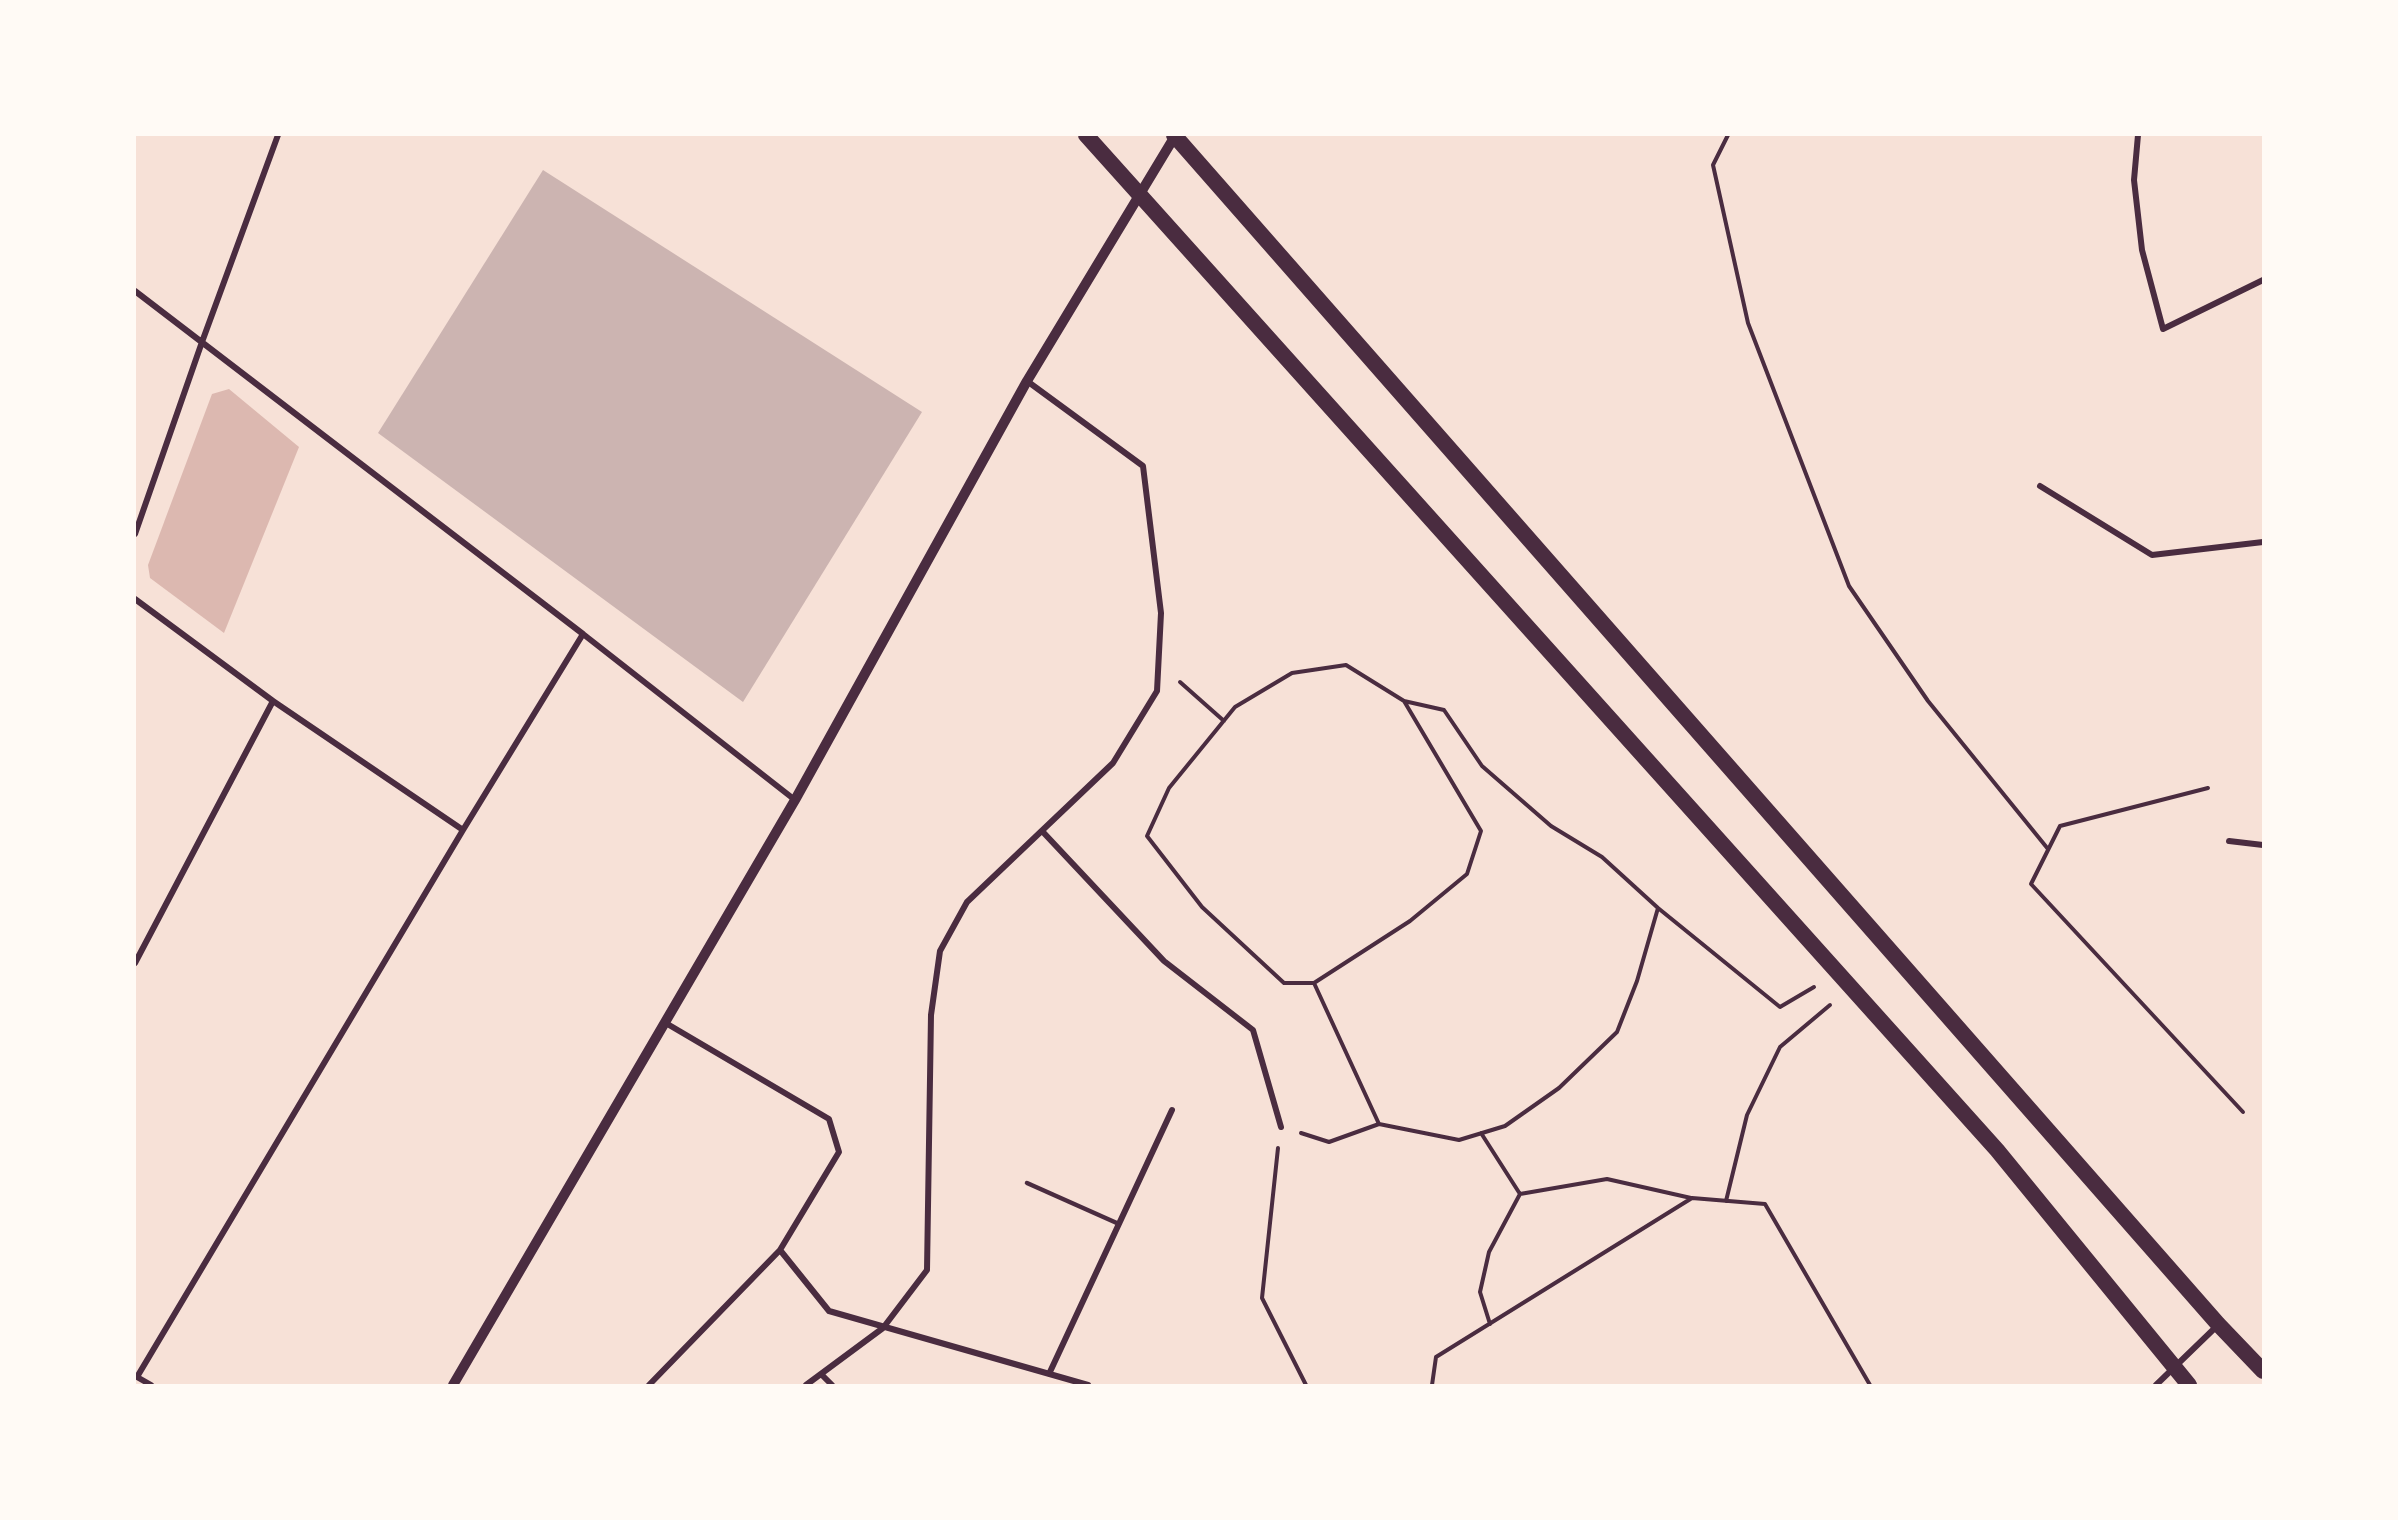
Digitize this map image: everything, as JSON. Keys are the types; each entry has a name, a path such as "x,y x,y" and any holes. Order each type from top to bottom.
{"highway":[{"path":"1086,135 1997,1150 2189,1385"},
{"path":"1175,135 2218,1324 2263,1371"}],"street":[{"path":"135,534 278,135"},
{"path":"453,1385 795,800 1028,381 1141,196 1175,135"},
{"path":"2138,135 2134,180 2142,250 2163,329 2263,279"},
{"path":"135,291 583,634 795,800"},
{"path":"806,1385 883,1328 927,1270 931,1015 940,951 968,902 1113,763 1156,691 1161,613 1143,466 1028,381"},
{"path":"2040,486 2152,555 2263,542"},
{"path":"135,599 273,701 463,830"},
{"path":"152,1385 136,1377 583,634"},
{"path":"135,963 273,701"},
{"path":"1042,831 1164,961 1253,1030 1281,1127"},
{"path":"2229,841 2263,844"},
{"path":"649,1385 780,1250 839,1152 829,1119 664,1022"},
{"path":"1049,1374 1172,1110"},
{"path":"780,1250 829,1311 1088,1385"},
{"path":"2156,1385 2218,1324"},
{"path":"821,1374 832,1385"}],"lane":[{"path":"1027,1183 1119,1224"}],"path":[{"path":"1728,135 1713,165 1748,323 1849,586 1928,701 2048,849"},
{"path":"1158,663 1224,721"},
{"path":"1404,701 1481,831 1467,874 1410,921 1314,983 1284,983 1202,907 1147,836 1169,788 1235,707 1292,673 1346,665 1404,701 1444,710 1482,766 1551,826 1602,857 1658,908 1780,1007 1838,973"},
{"path":"2208,788 2060,826 2031,884 2243,1112"},
{"path":"1306,1385 1262,1298 1281,1127 1329,1143 1379,1124 1459,1140 1505,1126 1559,1088 1617,1032 1637,981 1658,908"},
{"path":"1314,983 1379,1124"},
{"path":"1726,1201 1747,1115 1780,1047 1851,987"},
{"path":"1481,1133 1520,1194"},
{"path":"1520,1194 1607,1179 1692,1198 1765,1204 1870,1385"},
{"path":"1490,1324 1480,1292 1489,1252 1520,1194"},
{"path":"1432,1385 1437,1357 1692,1198"}],"shaded area":[{"path":"229,389 299,447 224,633 150,578 148,565 212,394"}],"building":[{"path":"543,170 922,412 743,702 378,433"}]}
